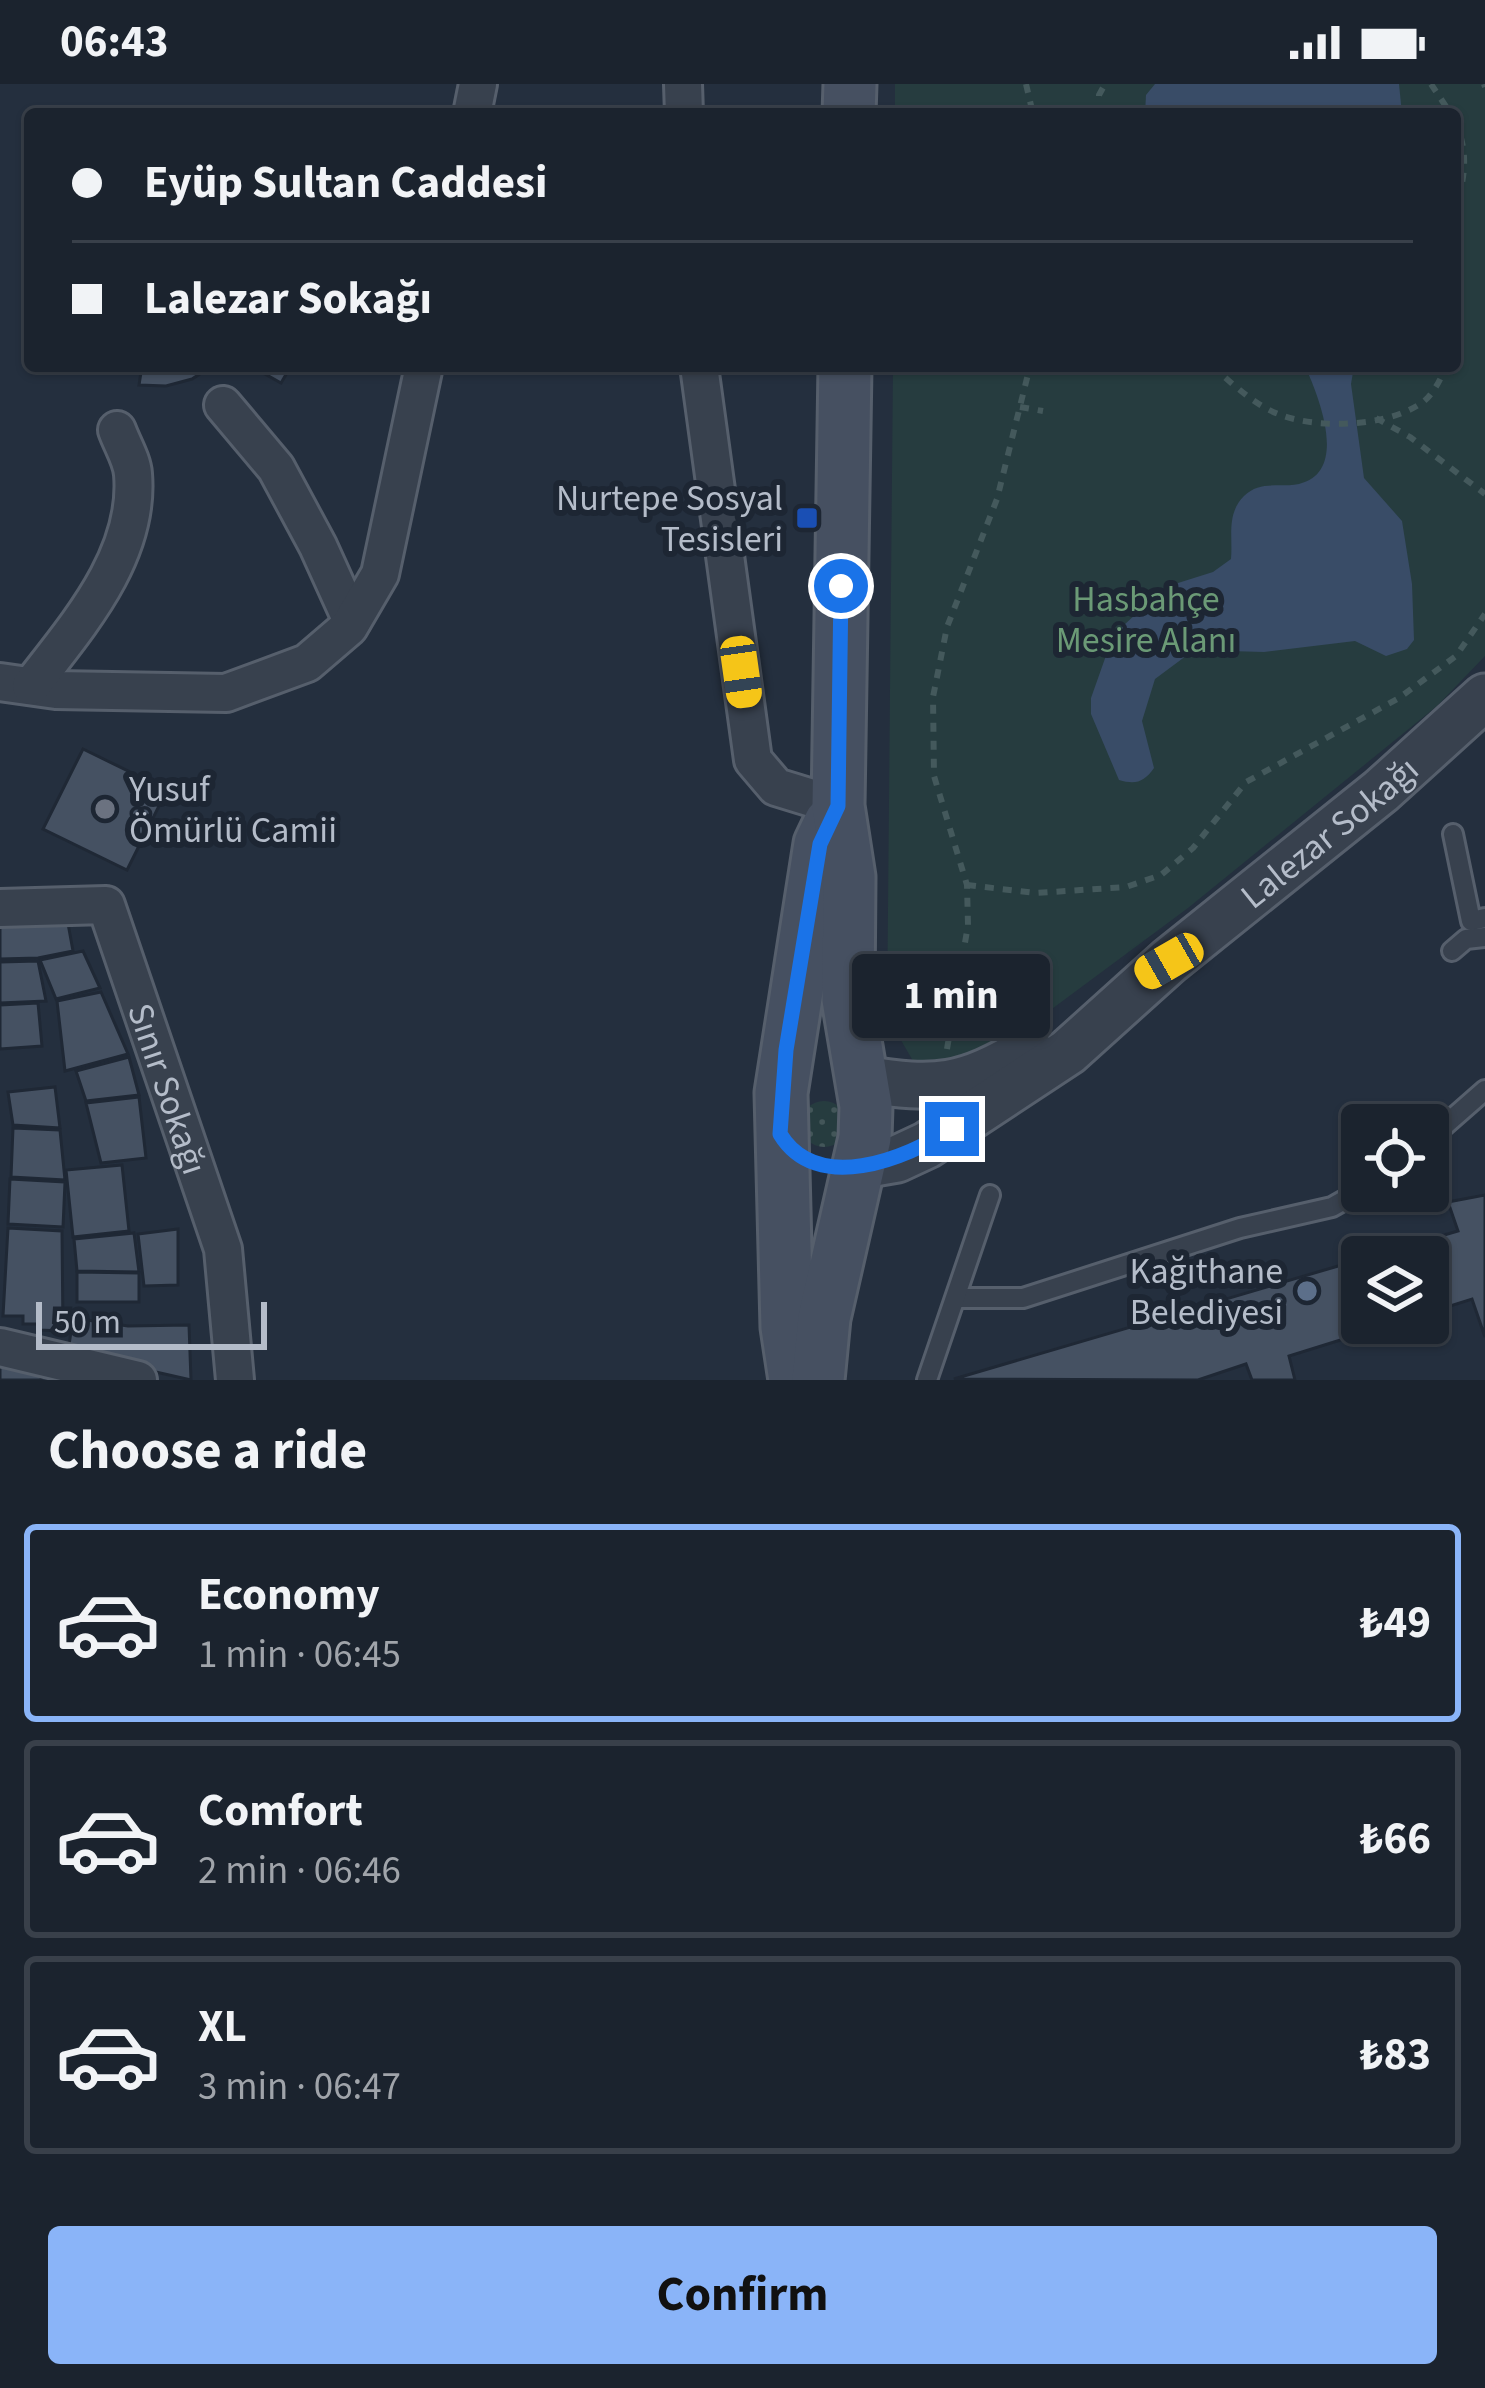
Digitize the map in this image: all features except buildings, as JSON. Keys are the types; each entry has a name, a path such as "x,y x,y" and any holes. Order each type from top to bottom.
{"main road":[{"path":"818,1380 824,1318 862,1165 866,1106 848,999 849,877 838,806 845,372"},
{"path":"795,1380 788,1327 781,1111 820,844 838,806"},
{"path":"781,1111 801,1078 862,1078"},
{"path":"781,1111 801,1160 819,1166 862,1165"}],"street":[{"path":"15,684 226,693 307,662 352,621 380,574 423,372"},
{"path":"700,372 753,760 776,787 838,806"},
{"path":"223,405 276,467 352,621"},
{"path":"15,684 92,607 128,534 133,471 117,430"},
{"name":"Lalezar Sokağı","path":"862,1165 897,1159 927,1145 1068,1052 1169,961 1381,790 1485,697"},
{"name":"Sınır Sokağı","path":"0,908 106,905 223,1250 235,1380"},
{"name":"Lalezar Sokağı","path":"862,1078 916,1087 943,1086 987,1073 1169,961"},
{"path":"0,1346 138,1380"}],"lane":[{"path":"1454,835 1471,921 1485,918"},
{"path":"1452,951 1466,940 1485,937"},
{"path":"1449,1122 1485,1090"},
{"path":"926,1380 990,1195"},
{"path":"958,1298 1023,1298 1240,1228 1341,1203"}],"path":[{"path":"1461,135 1466,175 1461,202"},
{"path":"943,1086 968,925 967,885 934,776 933,697 947,627 997,499 1029,372"},
{"path":"1219,372 1278,414 1313,424 1376,418 1422,404 1442,372"},
{"path":"1020,407 1042,411"},
{"path":"1376,418 1410,437 1485,494"},
{"path":"967,885 1036,893 1126,887 1161,875 1193,848 1246,782 1399,698 1456,656 1485,614"}],"green space":[{"name":"Hasbahçe Mesire Alanı","path":"895,84 1485,84 1485,656 1437,706 1188,908 1006,1043 963,1065 913,1061 887,1016 893,372 1461,372 1461,108 895,108"},
{"path":"824,1101 840,1108 847,1124 840,1140 824,1147 808,1140 801,1124 808,1108"}],"water":[{"path":"1155,84 1399,84 1401,108 1145,108 1146,95"},
{"path":"1307,372 1353,372 1364,478 1402,521 1412,584 1414,640 1407,649 1386,656 1355,641 1264,652 1194,650 1155,679 1142,721 1154,768 1139,781 1119,780 1091,714 1091,698 1108,650 1124,625 1149,602 1231,559 1233,518 1244,496 1263,486 1299,484 1314,477 1327,449"}],"place":[{"name":"Nurtepe Sosyal Tesisleri","path":"807,518"},
{"name":"Yusuf Ömürlü Camii","path":"105,809"},
{"name":"Kağıthane Belediyesi","path":"1307,1291"}],"route":[{"path":"841,586 838,806 820,844 786,1050 780,1134 801,1160 841,1166 897,1159 952,1129"}]}
